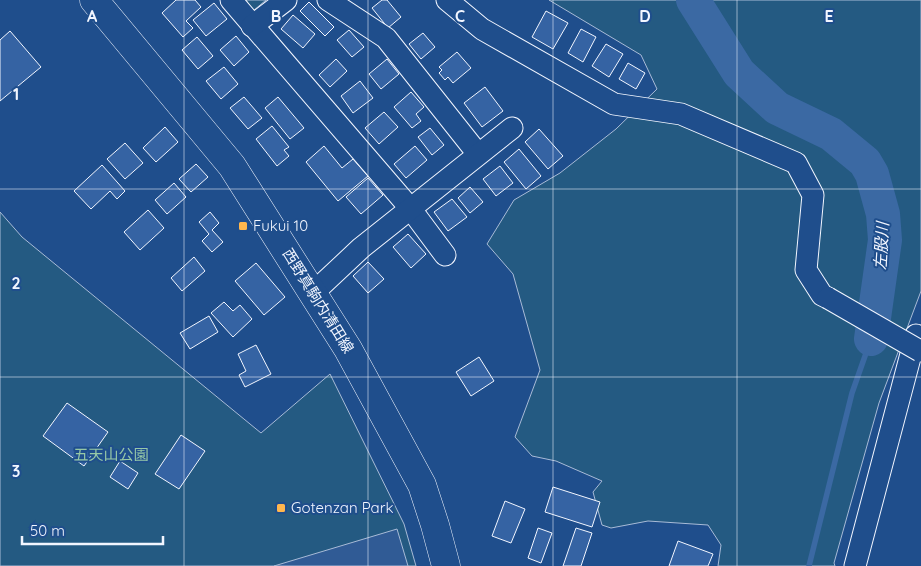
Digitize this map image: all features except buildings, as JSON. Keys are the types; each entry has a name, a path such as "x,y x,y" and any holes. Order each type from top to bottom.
{"main road":[{"name":"西野真駒内清田線","path":"101,8 232,166 348,349 422,485 446,566"}],"street":[{"path":"231,0 410,208 445,255"},
{"path":"252,26 286,0"},
{"path":"328,0 386,38 478,154"},
{"path":"447,0 482,29 614,104 681,114 796,163 813,195 806,270 822,295 918,343 855,566"},
{"path":"313,293 361,248 512,128"}],"green space":[{"path":"246,0 266,0 253,11"},
{"path":"549,0 921,0 921,291 879,403 834,563 835,566 718,566 721,545 708,525 648,521 611,528 602,525 593,492 602,481 556,461 532,456 515,437 540,370 513,274 487,244 514,200 560,173 616,129 657,89 641,55"},
{"name":"五天山公園","path":"0,212 22,237 261,433 330,374 404,524 416,566 0,566"}],"shaded area":[{"path":"397,529 408,566 274,566"}],"waterway":[{"name":"左股川","path":"693,0 739,73 777,108 831,134 865,162 872,174 883,214 885,240 871,339"},
{"name":"左股川","path":"809,566 852,393 871,339"}],"place":[{"name":"Fukui 10","path":"243,226"},
{"name":"Gotenzan Park","path":"281,508"}]}
